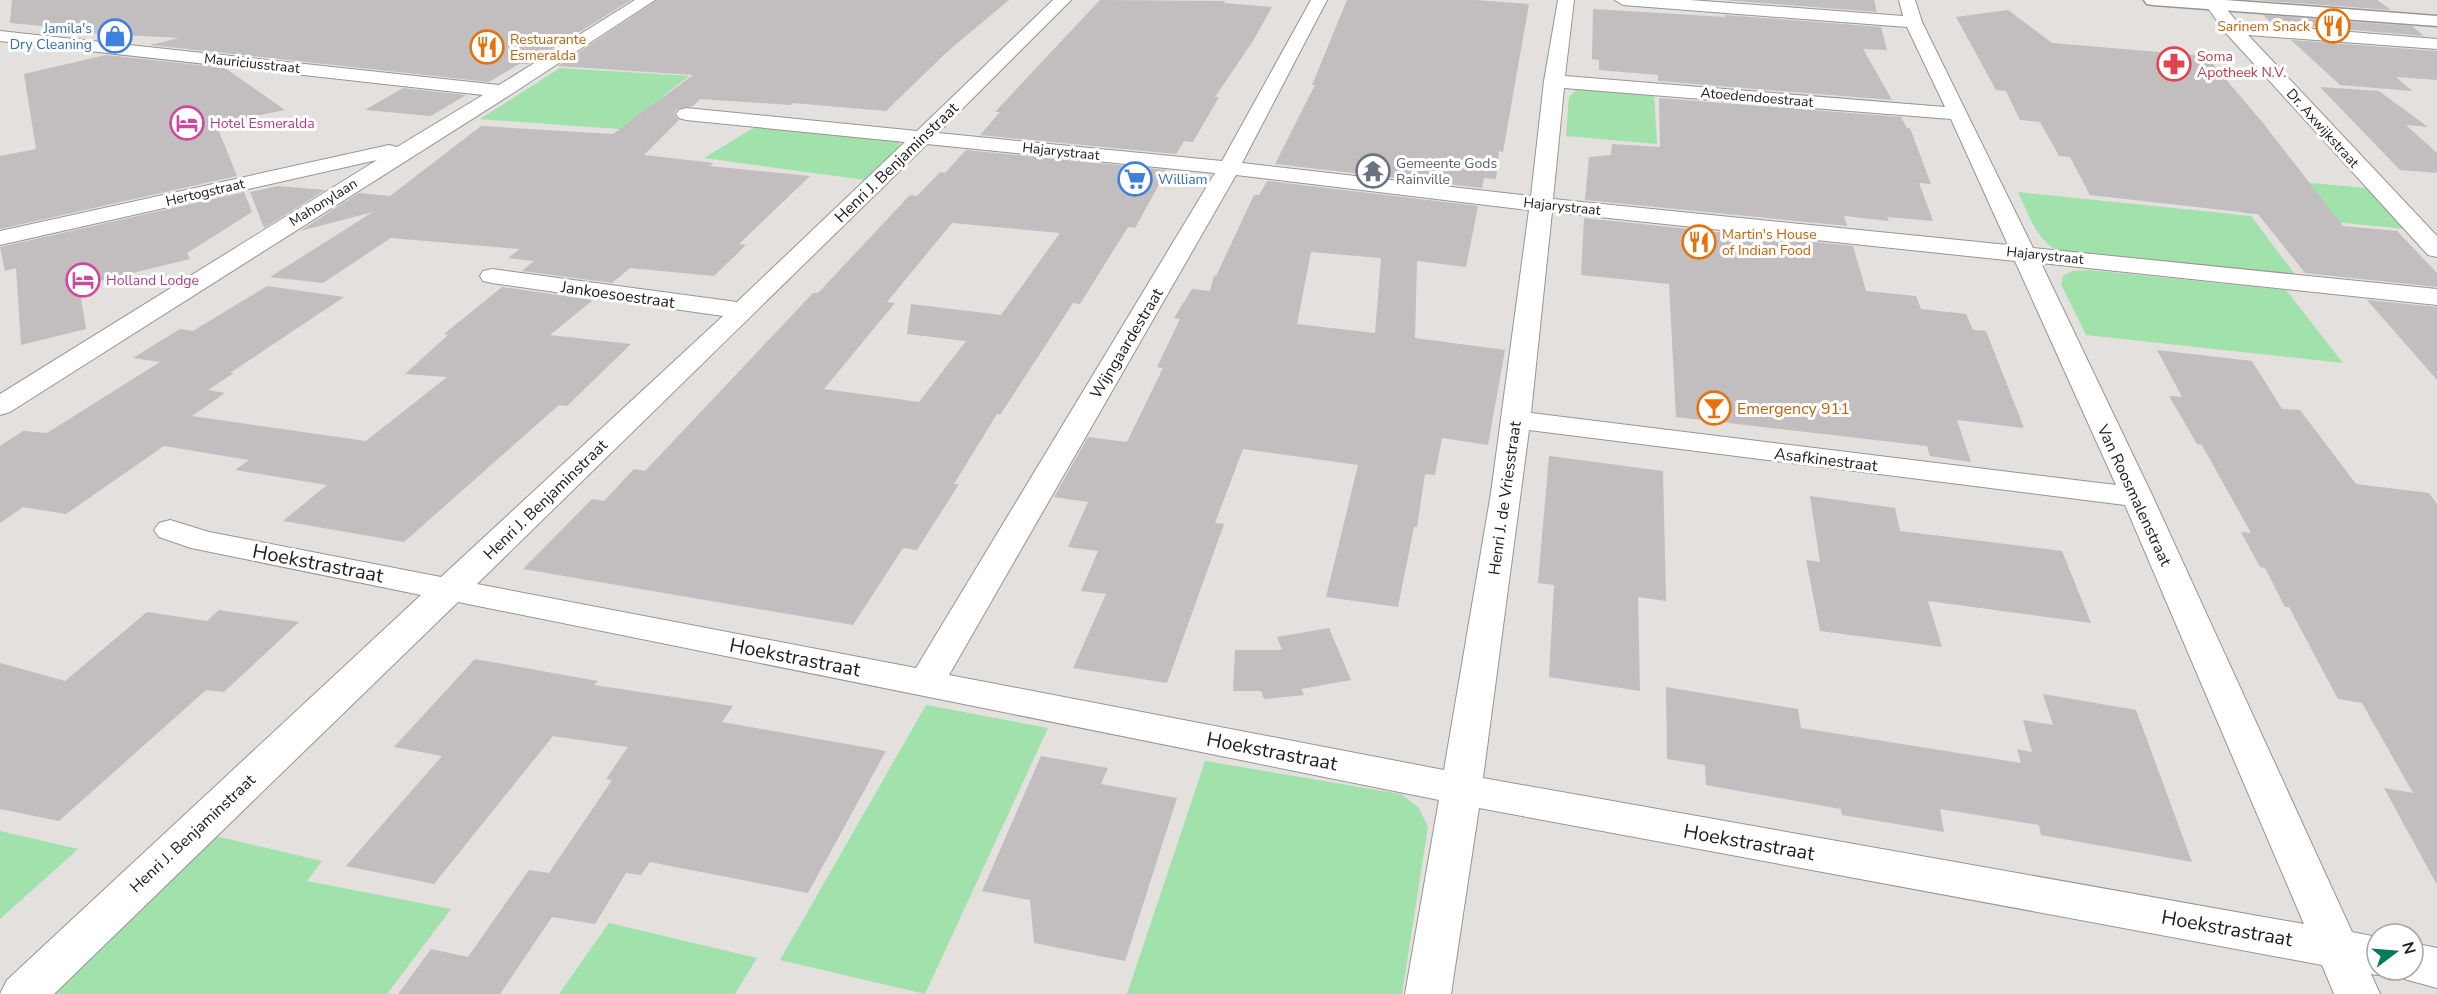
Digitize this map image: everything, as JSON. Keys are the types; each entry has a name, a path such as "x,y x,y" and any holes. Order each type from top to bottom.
{"street":[{"name":"Mahonylaan","path":"0,406 647,0"},
{"name":"Henri J. Benjaminstraat","path":"23,994 743,311 1063,0"},
{"name":"Wijngaardestraat","path":"926,682 1229,168 1319,0"},
{"name":"Henri J. de Vriesstraat","path":"1428,994 1516,420 1539,204 1566,0"},
{"path":"1623,0 1910,11"},
{"path":"2153,0 2437,21"},
{"name":"Dr. Axwijkstraat","path":"2213,4 2231,28 2437,250"},
{"name":"Van Roosmalenstraat","path":"1910,11 2137,497 2357,994"},
{"path":"2231,28 2437,44"},
{"name":"Mauriciusstraat","path":"0,36 503,91"},
{"name":"Atoedendoestraat","path":"1554,81 1959,114"},
{"name":"Hajarystraat","path":"686,114 1229,168 1539,204 2022,252 2437,297"},
{"name":"Hertogstraat","path":"0,238 411,146"},
{"name":"Jankoesoestraat","path":"492,276 743,311"},
{"name":"Asafkinestraat","path":"1516,420 2137,497"},
{"name":"Hoekstrastraat","path":"170,530 203,541 1461,789 2365,954"}],"green space":[{"path":"560,68 689,76 662,97 683,99 646,131 480,119"},
{"path":"1577,89 1654,93 1657,144 1566,136 1569,97"},
{"path":"758,125 894,139 900,143 897,153 866,180 704,158"},
{"path":"2214,174 2377,189 2416,230 2244,213"},
{"path":"2018,192 2251,216 2300,281 2059,252 2039,233"},
{"path":"2090,270 2286,290 2343,363 2086,335 2061,284 2063,276 2072,271"},
{"path":"926,705 1048,728 925,994 780,960"},
{"path":"1205,761 1401,794 1419,808 1428,827 1402,994 1127,994"},
{"path":"0,831 78,849 0,919"},
{"path":"212,835 322,861 307,881 451,909 387,994 52,994"},
{"path":"609,923 757,958 735,994 559,994"}],"building":[{"path":"12,0 631,0 528,64 519,64 489,82 150,45 179,38 69,32 75,29 10,23"},
{"path":"657,0 1009,0 948,51 886,111 793,103 791,105 700,99 693,106 677,109 674,114 679,120 644,155 714,163 709,166 810,176 739,244 746,245 714,276 630,268 612,283 522,271 534,261 508,258 520,249 391,238 323,283 270,277 373,212 300,231 359,193 390,196 481,126 613,134 693,75 558,66"},
{"path":"1100,0 1225,1 1224,3 1272,7 1253,41 1215,97 1219,97 1193,142 1184,141 1176,154 980,135 1000,112 995,112"},
{"path":"1347,0 1475,0 1529,4 1503,152 1499,151 1496,179 1484,178 1482,188 1275,164 1315,85 1312,85"},
{"path":"1723,0 1874,0 1877,12"},
{"path":"2255,0 2377,0 2391,10"},
{"path":"1593,9 1725,17 1725,15 1881,27 1887,50 1863,49 1892,100 1658,81 1658,75 1599,70 1599,60 1592,59"},
{"path":"2008,10 2052,43 2206,56 2263,123 2343,226 2397,231 2437,273 2437,287 2305,273 2258,214 2090,195 2070,157 2059,156 2040,122 2020,120 2006,91 1996,90 1956,17"},
{"path":"2263,15 2412,26 2424,36 2272,23"},
{"path":"2291,40 2437,51 2437,80 2396,77 2412,91 2340,85"},
{"path":"106,55 225,68 285,110 216,124 237,176 0,229 0,156 36,149 24,74"},
{"path":"2320,87 2379,91 2428,127 2406,125 2437,153 2437,173 2400,170"},
{"path":"403,88 466,95 431,116 365,110"},
{"path":"1659,98 1901,117 1907,128 1910,128 1931,184 1919,183 1933,221 1887,217 1889,221 1844,216 1847,226 1585,200 1589,157 1611,155 1612,144 1660,147"},
{"path":"966,150 1167,170 1135,228 1128,227 1080,304 1073,303 1000,415 997,414 954,484 959,484 917,550 903,548 853,625 523,569 592,499 604,501 634,469 645,471 813,293 818,293 910,195 917,196 940,172 945,173","holes":["952,223 1060,233 1001,315 911,304 907,334 966,341 919,402 824,389 895,303 887,302"]},
{"path":"1267,181 1478,206 1466,267 1417,261 1415,338 1505,350 1488,445 1442,438 1435,475 1425,474 1417,527 1414,527 1398,607 1326,597 1358,465 1243,449 1215,523 1224,524 1167,683 1073,668 1106,594 1081,591 1098,551 1068,547 1088,502 1054,497 1088,437 1127,442 1163,368 1157,367 1180,319 1174,318 1192,289 1210,291 1214,275 1216,276 1254,195 1259,195","holes":["1311,252 1381,258 1375,333 1297,324"]},
{"path":"278,186 325,190 264,228 250,192"},
{"path":"244,192 252,212 187,253 190,259 79,286 86,329 21,345 16,268 5,271 0,247"},
{"path":"1584,218 1853,246 1866,291 1916,296 1921,309 1966,314 1973,330 1986,331 2024,428 1957,420 1971,462 1930,456 1927,446 1676,417 1669,284 1581,275"},
{"path":"267,286 344,297 208,390 225,393 192,416 366,441 447,377 405,374 448,335 444,334 502,287 593,300 550,335 631,344 567,406 559,405 404,542 283,521 327,485 235,470 249,460 164,446 66,514 23,507 0,523 0,446 23,431 47,433 160,362 133,358 180,329 193,331"},
{"path":"2367,300 2437,307 2437,380"},
{"path":"2157,350 2252,361 2282,409 2300,410 2356,484 2429,493 2437,504 2437,885 2384,788 2413,793 2362,703 2338,699 2289,607 2285,607 2265,568 2260,567 2241,532 2251,533 2202,445 2197,444 2169,396 2182,397"},
{"path":"1549,456 1663,471 1666,601 1638,597 1640,691 1549,677 1554,585 1538,583"},
{"path":"1810,496 1895,508 1900,531 2062,551 2091,623 1928,601 1942,647 1820,631 1806,560 1820,562"},
{"path":"219,610 299,622 224,692 206,690 59,821 0,809 0,663 65,681 147,612 207,621"},
{"path":"1329,628 1351,680 1301,689 1304,695 1264,699 1261,691 1233,691 1235,650 1282,650 1277,637"},
{"path":"475,659 598,681 594,685 733,706 722,722 886,751 808,893 650,862 641,875 626,873 595,924 552,917 500,994 398,994 431,949 468,957 529,870 549,873 612,780 606,779 628,747 553,736 434,884 346,866 442,756 394,747"},
{"path":"1666,687 1798,709 1801,728 2021,763 2017,749 2032,752 2023,720 2053,725 2043,694 2136,710 2192,862 2041,835 2039,825 1940,809 1944,832 1842,815 1841,809 1706,785 1705,765 1667,759"},
{"path":"1041,756 1108,768 1101,784 1177,798 1125,961 1034,943 1030,900 982,891"}],"place":[{"name":"Sarinem Snack","path":"2333,26"},
{"name":"Jamila's Dry Cleaning","path":"115,36"},
{"name":"Restuarante Esmeralda","path":"487,47"},
{"name":"Soma Apotheek N.V.","path":"2174,64"},
{"name":"Hotel Esmeralda","path":"187,123"},
{"name":"Gemeente Gods Rainville","path":"1373,171"},
{"name":"William","path":"1135,179"},
{"name":"Martin's House of Indian Food","path":"1699,242"},
{"name":"Holland Lodge","path":"83,280"},
{"name":"Emergency 911","path":"1714,408"}]}
